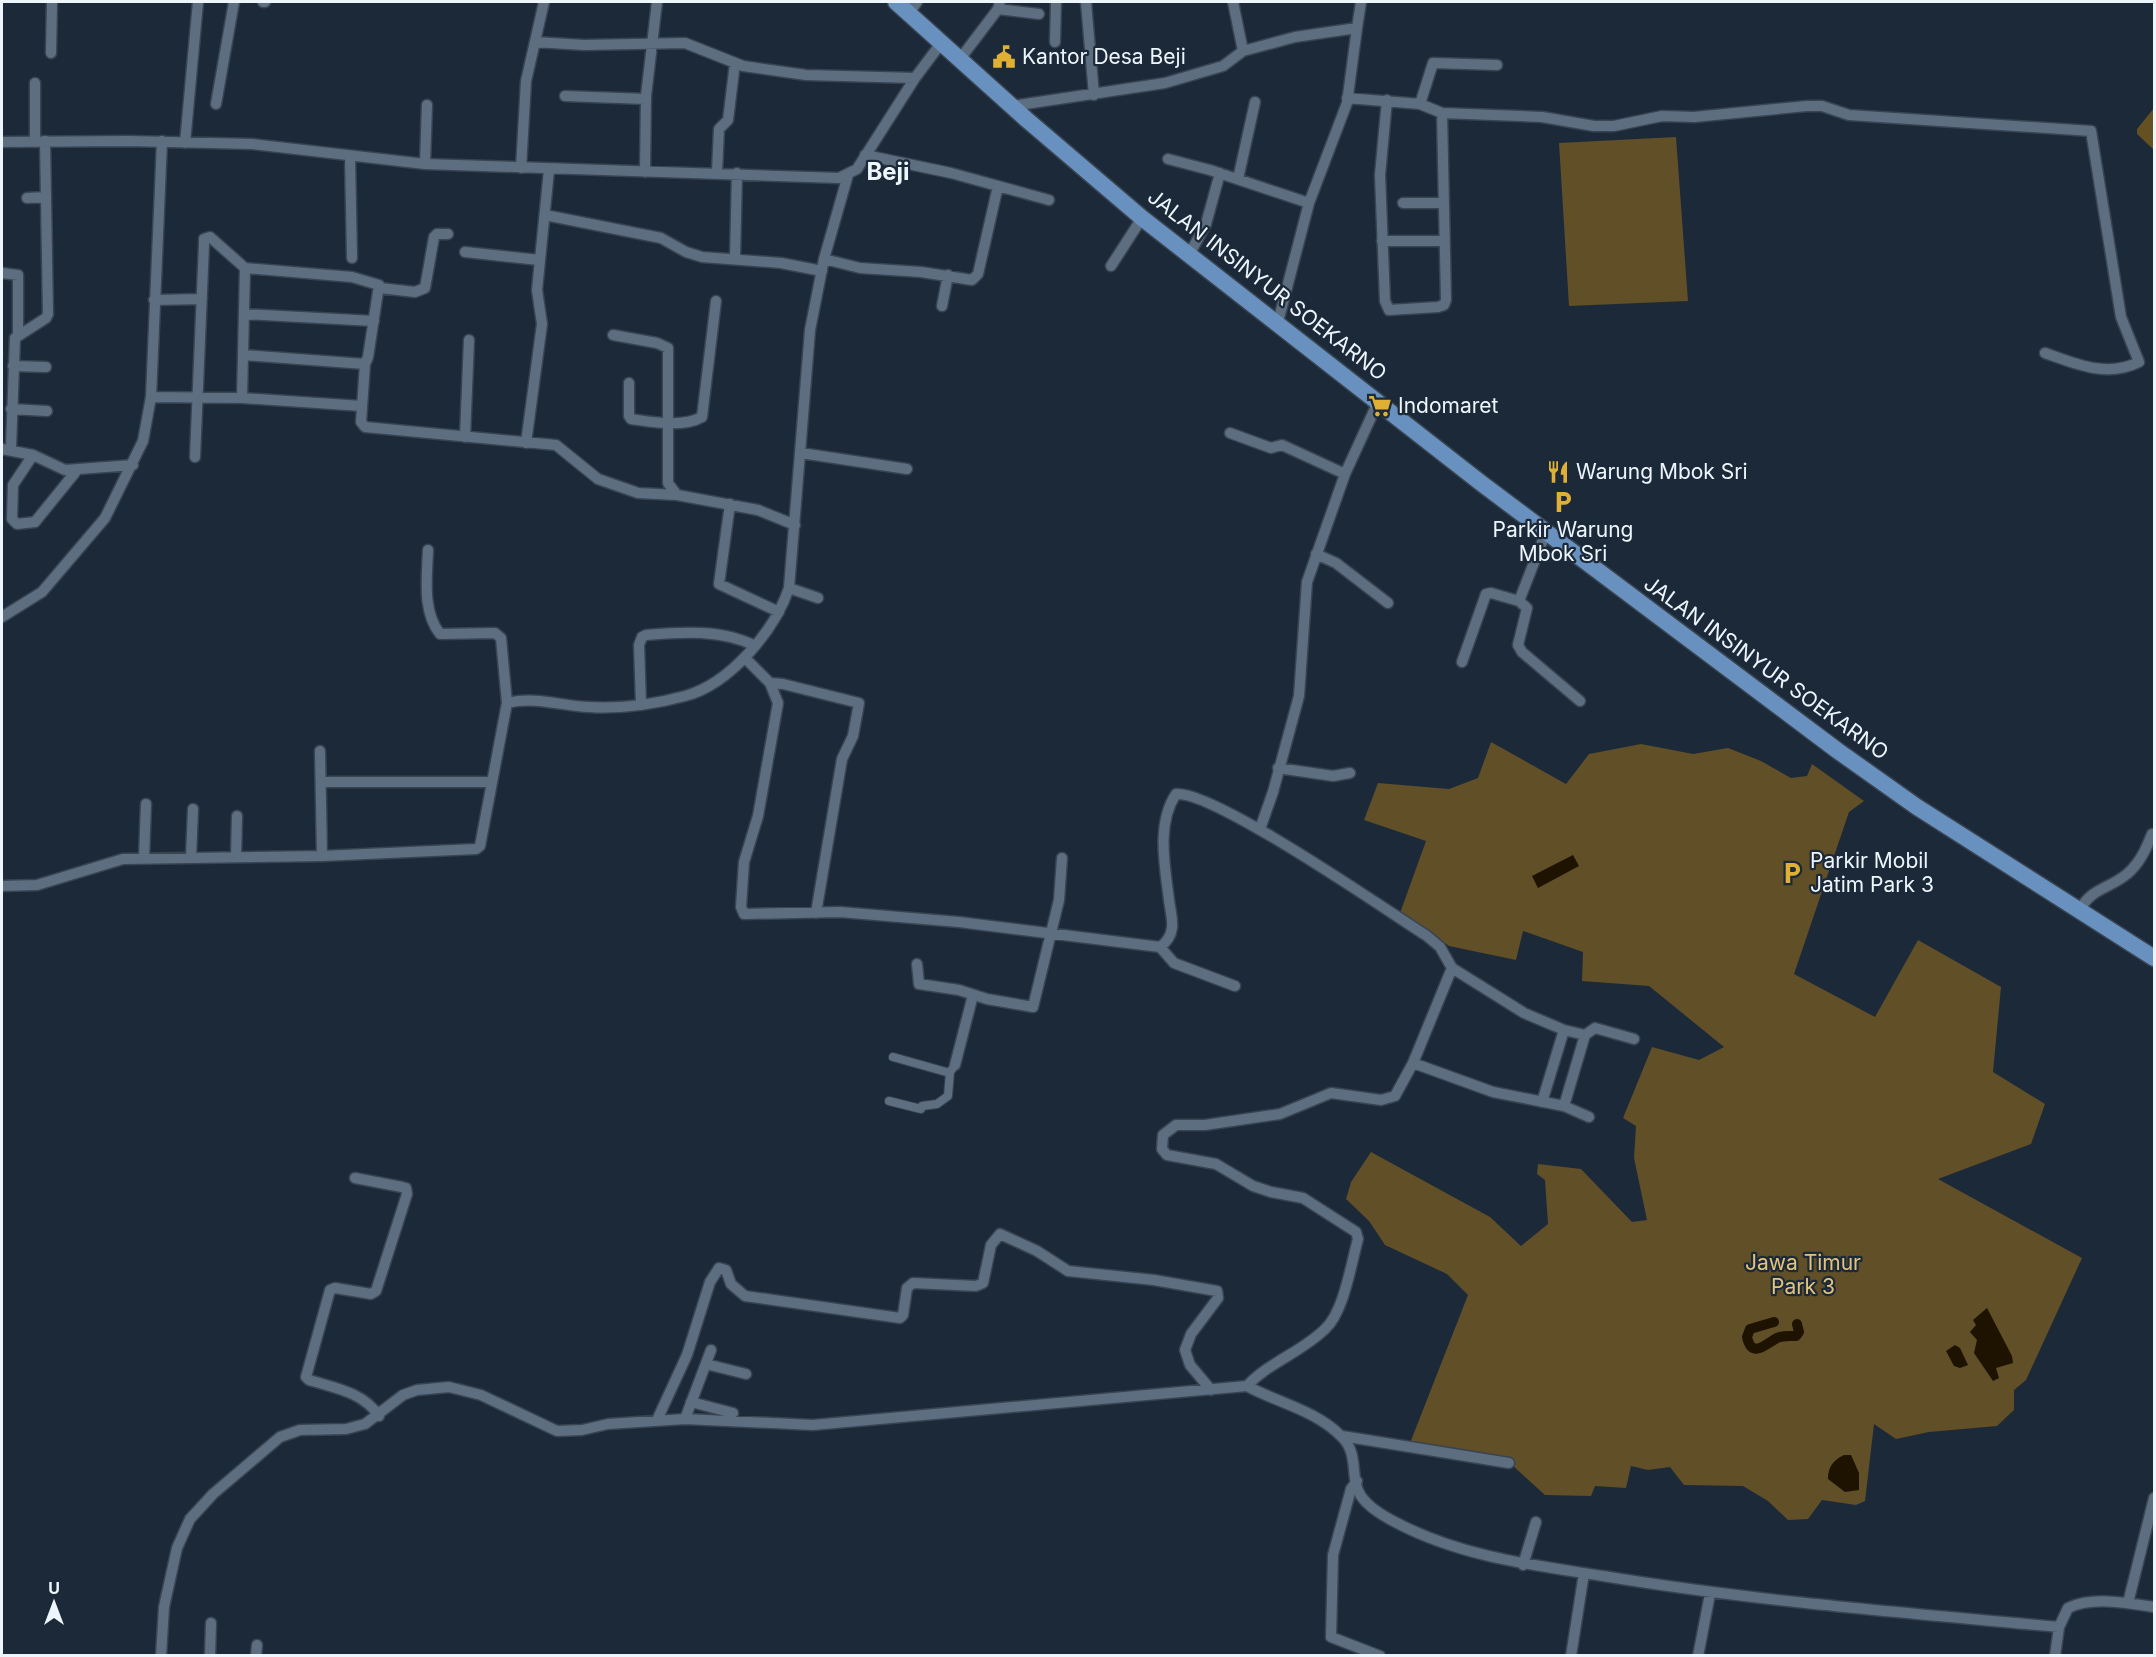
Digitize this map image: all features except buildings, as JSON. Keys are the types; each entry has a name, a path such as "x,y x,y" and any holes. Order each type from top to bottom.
{"main road":[{"name":"JALAN INSINYUR SOEKARNO","path":"896,2 913,7 942,42 960,59 1142,218 1546,532 1838,751 1917,807 2154,958"}],"street":[{"path":"51,53 52,2"},
{"path":"185,143 198,2"},
{"path":"216,104 234,2"},
{"path":"521,168 526,81 544,2"},
{"path":"645,172 646,99 657,2"},
{"path":"1055,42 1056,2"},
{"path":"1086,2 1094,95"},
{"path":"1233,2 1243,51"},
{"path":"1278,322 1309,203 1347,98 1360,2"},
{"path":"960,59 999,5 1039,14"},
{"path":"1012,106 1165,83 1223,66 1243,51 1294,37 1357,28"},
{"path":"535,42 584,45 690,43 735,63 806,75 915,78"},
{"path":"507,703 550,701 589,707 640,704 686,696 715,681 745,658 779,612 789,588 810,330 824,259 848,176 856,169 915,78 942,42"},
{"path":"717,172 718,129 728,120 735,63"},
{"path":"1420,104 1433,63 1497,65"},
{"path":"35,83 46,197 48,316 18,335 14,342 6,449 33,455 60,469 133,465"},
{"path":"564,96 646,99"},
{"path":"1347,98 1420,104 1442,113 1542,117 1594,126 1614,126 1662,116 1694,117 1822,106 1849,115 2091,131 2121,317 2139,362 2123,369 2102,370 2080,366 2045,353"},
{"path":"1387,100 1380,176 1385,301 1389,310 1438,308 1444,305 1442,113"},
{"path":"1238,179 1255,102"},
{"path":"425,164 427,105"},
{"path":"2,617 42,592 105,518 143,441 152,397 162,141"},
{"path":"2,142 162,141 252,144 425,164 549,170 717,172 813,179 848,176"},
{"path":"865,155 951,173 1049,200"},
{"path":"350,157 352,258"},
{"path":"1168,159 1220,173 1309,203"},
{"path":"526,443 542,324 537,290 549,170"},
{"path":"735,258 737,173"},
{"path":"1189,255 1206,224 1220,173"},
{"path":"824,259 872,269 948,275 972,280 978,274 998,186"},
{"path":"27,198 46,197"},
{"path":"1403,203 1442,203"},
{"path":"545,214 661,238 686,252 702,257 781,263 822,271"},
{"path":"1111,266 1142,218"},
{"path":"195,458 204,239 207,237 213,239 245,268 352,277 377,284 380,288 415,292 425,288 434,237 436,234 448,234"},
{"path":"1382,241 1443,241"},
{"path":"465,252 539,261"},
{"path":"242,398 245,268"},
{"path":"2,273 18,276 18,335"},
{"path":"942,306 948,275"},
{"path":"380,288 365,364 361,422 365,427 556,445 589,474 638,493 676,495 730,504 758,510 795,525"},
{"path":"154,300 202,299"},
{"path":"628,382 628,416 631,419 668,423 690,422 702,417 716,301"},
{"path":"244,314 374,321"},
{"path":"613,335 657,343 668,348 668,483 676,495"},
{"path":"465,437 469,340"},
{"path":"244,355 365,364"},
{"path":"13,366 46,367"},
{"path":"152,397 242,398 362,406"},
{"path":"1260,829 1299,696 1304,600 1316,554 1345,474 1378,402"},
{"path":"8,406 47,411"},
{"path":"1230,433 1270,448 1282,445 1345,474"},
{"path":"801,453 907,469"},
{"path":"33,455 17,476 7,497 13,522 33,523 78,469"},
{"path":"730,504 719,584 779,612"},
{"path":"1519,601 1546,532"},
{"path":"2,886 37,885 113,861 144,858 322,856 476,849 480,846 490,782 507,703 501,638 495,633 440,634 436,630 429,614 428,550"},
{"path":"1316,554 1336,563 1388,603"},
{"path":"789,588 818,598"},
{"path":"1462,662 1486,594 1491,593 1519,601 1527,608 1518,641 1519,649 1580,701"},
{"path":"640,704 639,645 642,637 687,632 743,640 754,646"},
{"path":"745,658 770,683 777,703 758,816 744,862 741,907 744,914 840,912 960,922 1160,946 1174,963 1235,986"},
{"path":"770,683 793,686 859,703 853,736 842,759 816,913"},
{"path":"320,751 322,856"},
{"path":"1278,768 1333,776 1350,773"},
{"path":"322,782 490,782"},
{"path":"1160,946 1170,936 1173,926 1164,839 1176,794 1199,798 1260,829 1427,936 1440,947 1452,968 1524,1013 1563,1030 1585,1035"},
{"path":"144,858 146,804"},
{"path":"191,857 192,809"},
{"path":"236,857 237,816"},
{"path":"2079,911 2087,897 2127,874 2135,866 2144,854 2152,834"},
{"path":"917,964 919,984 952,988 973,995 1033,1007 1059,900 1062,858"},
{"path":"1247,1386 1257,1376 1326,1329 1335,1316 1343,1294 1358,1239 1356,1232 1303,1198 1253,1186 1216,1164 1167,1155 1162,1149 1163,1135 1176,1125 1205,1125 1280,1114 1331,1093 1374,1100 1389,1099 1400,1089 1413,1063 1452,968"},
{"path":"889,1101 921,1109 922,1106 940,1102 948,1096 952,1069 973,995"},
{"path":"1564,1106 1585,1035 1595,1028 1634,1039"},
{"path":"1542,1102 1563,1030"},
{"path":"893,1057 952,1069"},
{"path":"1413,1063 1493,1092 1564,1106 1589,1116"},
{"path":"355,1178 402,1186 406,1188 407,1194 376,1292 367,1294 333,1287 330,1290 306,1377 362,1398 372,1404 379,1416"},
{"path":"657,1420 687,1355 710,1282 719,1268 726,1270 730,1284 745,1296 900,1318 903,1315 907,1288 913,1283 976,1286 983,1283 991,1245 1000,1234 1038,1251 1068,1271 1124,1276 1217,1291 1218,1298 1191,1334 1185,1350 1190,1365 1211,1390"},
{"path":"685,1419 711,1350"},
{"path":"706,1364 746,1374"},
{"path":"161,1656 164,1607 177,1548 190,1519 213,1494 280,1437 300,1430 346,1429 365,1424 379,1416 403,1395 417,1390 449,1388 481,1395 557,1431 582,1430 608,1424 685,1419 813,1425 1247,1386 1273,1400 1308,1412 1342,1436 1353,1455 1358,1491 1366,1502 1397,1523 1485,1556 1523,1565 1710,1594 2059,1627"},
{"path":"691,1402 733,1413"},
{"path":"1342,1436 1509,1462"},
{"path":"1357,1481 1351,1489 1333,1555 1331,1638 1380,1656"},
{"path":"2128,1603 2154,1498"},
{"path":"1523,1565 1536,1522"},
{"path":"1571,1656 1584,1573"},
{"path":"1698,1656 1710,1594"},
{"path":"2055,1656 2063,1614 2075,1604 2128,1603 2154,1607"},
{"path":"210,1656 211,1623"}],"green space":[{"path":"1676,137 1688,301 1569,306 1559,143"},
{"name":"Jawa Timur Park 3","path":"1491,742 1566,784 1589,754 1641,744 1693,754 1728,748 1761,761 1791,778 1807,776 1812,764 1864,801 1849,812 1794,974 1875,1017 1918,940 2001,987 1993,1072 2045,1104 2031,1144 1938,1179 2082,1258 2026,1380 2014,1390 2014,1410 1997,1426 1929,1432 1896,1439 1874,1424 1865,1501 1856,1505 1822,1500 1808,1519 1788,1520 1768,1501 1743,1486 1684,1485 1670,1467 1648,1470 1631,1466 1626,1488 1595,1486 1591,1496 1545,1495 1502,1456 1410,1443 1468,1295 1447,1274 1385,1245 1369,1221 1346,1199 1351,1182 1371,1152 1490,1217 1521,1246 1548,1224 1545,1180 1537,1174 1538,1164 1581,1169 1632,1222 1647,1220 1634,1158 1636,1126 1623,1118 1652,1047 1699,1060 1724,1047 1649,986 1582,981 1583,952 1523,931 1516,960 1449,946 1400,913 1426,841 1364,820 1378,783 1449,789 1478,778"}],"shaded area":[{"path":"2154,108 2154,150 2137,134 2137,129"},
{"path":"1573,855 1579,866 1538,888 1532,876"},
{"path":"1987,1308 2012,1356 2013,1363 1996,1368 1999,1378 1993,1381 1974,1353 1977,1340 1970,1332 1976,1325 1973,1320"},
{"path":"1955,1345 1960,1348 1968,1365 1960,1368 1954,1366 1946,1351"},
{"path":"1844,1455 1851,1455 1859,1473 1859,1490 1845,1492 1828,1479 1832,1464"}],"waterway":[{"path":"1774,1322 1750,1329 1747,1337 1752,1348 1760,1348 1782,1336 1796,1336 1799,1332 1797,1324"}],"place":[{"name":"Kantor Desa Beji","path":"1004,57"},
{"name":"Indomaret","path":"1380,406"},
{"name":"Warung Mbok Sri","path":"1558,472"},
{"name":"Parkir Warung Mbok Sri","path":"1563,502"},
{"name":"Parkir Mobil Jatim Park 3","path":"1792,873"}],"district":[{"name":"Beji","path":"888,172"}]}
